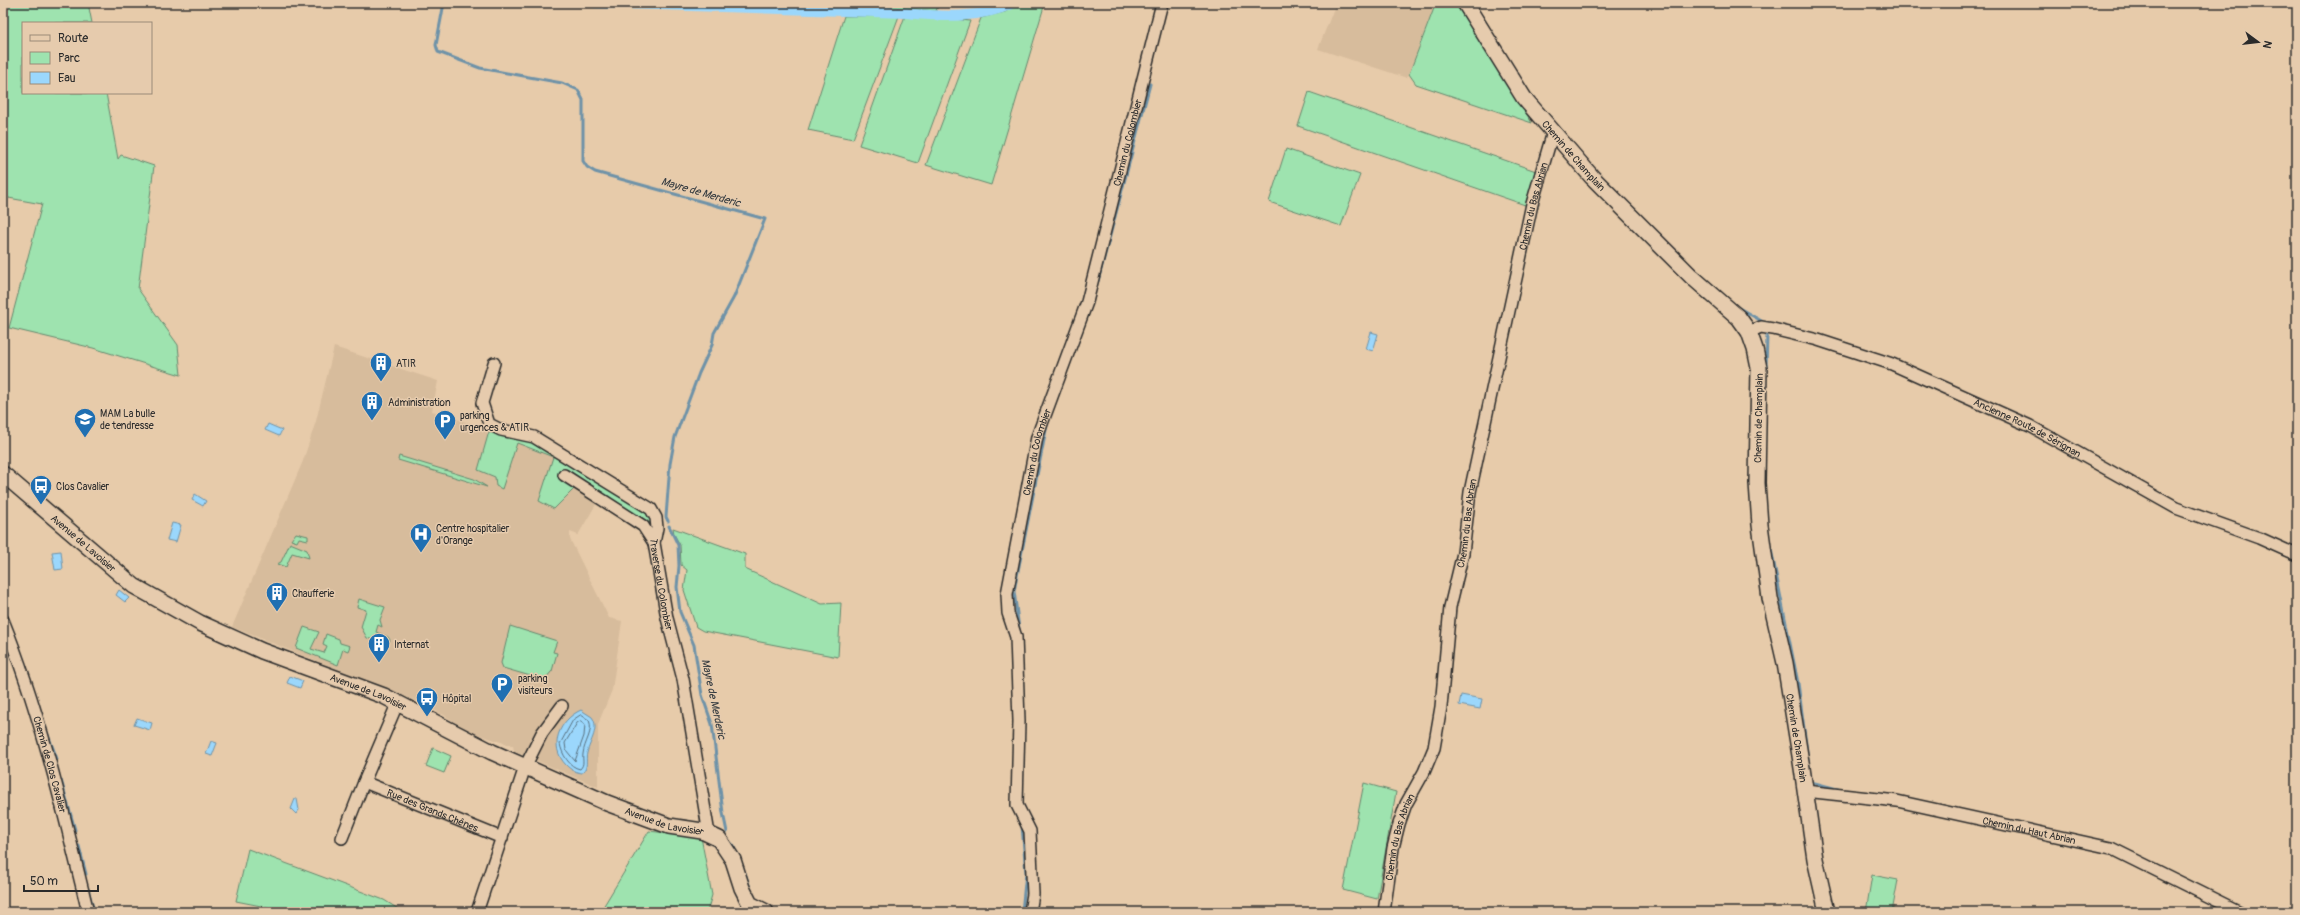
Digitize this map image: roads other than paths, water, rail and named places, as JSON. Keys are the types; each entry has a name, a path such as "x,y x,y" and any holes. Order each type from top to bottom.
{"street":[{"name":"Chemin du Colombier","path":"1030,912 1033,894 1030,831 1017,805 1019,721 1016,637 1008,612 1007,594 1036,437 1087,302 1162,3"},
{"name":"Chemin de Champlain","path":"1465,3 1524,98 1553,132 1592,177 1691,276 1738,318 1749,332 1755,349 1759,368 1757,482 1760,525 1770,598 1785,663 1815,860 1827,912"},
{"name":"Chemin du Bas Abrian","path":"1384,912 1393,848 1399,824 1406,804 1424,772 1434,748 1441,707 1450,607 1463,553 1470,492 1533,200 1553,132"},
{"name":"Ancienne Route de Sérignan","path":"1749,332 1761,327 1773,329 1818,340 1892,364 2030,426 2176,508 2259,538 2297,555"},
{"name":"Traverse du Colombier","path":"494,363 482,403 490,424 501,430 534,438 651,509 656,518 657,524 654,543 667,618 683,679 709,834"},
{"name":"Avenue de Lavoisier","path":"3,474 134,586 151,597 237,640 398,702 525,767 607,803 669,826 702,831 719,839 733,860 742,888 754,908"},
{"path":"564,475 643,526 654,543"},
{"name":"Chemin de Clos Cavalier","path":"3,620 14,649 53,769 88,912"},
{"path":"342,838 398,702"},
{"path":"477,912 525,767 542,733 562,706"},
{"name":"Rue des Grands Chênes","path":"364,782 502,838"},
{"name":"Chemin du Haut Abrian","path":"1805,791 1897,801 2111,848 2240,912"}],"water":[{"path":"1371,332 1378,334 1373,351 1366,349"},
{"path":"268,424 282,430 279,436 265,430"},
{"path":"195,494 206,501 203,506 192,500"},
{"path":"172,523 181,525 176,542 167,540"},
{"path":"61,551 63,569 55,570 52,552"},
{"path":"119,590 129,598 125,602 116,595"},
{"path":"290,676 303,681 300,688 287,683"},
{"path":"1461,695 1482,699 1480,709 1459,705"},
{"path":"581,710 592,717 595,726 594,735 586,756 586,766 582,773 573,770 566,765 561,758 557,742 558,734 567,720 573,714"},
{"path":"137,718 152,723 150,730 134,725"},
{"path":"211,741 217,743 212,756 206,754"},
{"path":"295,799 297,799 299,810 296,814 291,809"}],"waterway":[{"name":"Mayre de Merderic","path":"444,3 436,45 438,52 480,68 562,83 578,90 583,100 583,161 587,167 595,172 765,219 734,297 714,333 712,345 699,373 675,437 670,464 666,517 668,521"},
{"path":"596,3 906,13 947,16 961,16 988,12 1014,3"},
{"path":"1098,281 1150,84"},
{"path":"1739,308 1765,323"},
{"path":"1766,368 1767,335"},
{"path":"1019,629 1014,591 1048,420"},
{"name":"Mayre de Merderic","path":"669,526 678,545 679,566 677,587 680,612 694,645 702,695 712,724 723,813 727,832"},
{"path":"1771,549 1798,683 1811,782 1841,790"},
{"path":"45,727 57,759"},
{"path":"61,780 75,830"},
{"path":"1022,826 1026,873 1022,912"},
{"name":"Mayre de Merderic","path":"732,844 735,850"},
{"path":"79,846 86,874"},
{"name":"Mayre de Merderic","path":"745,873 752,894"},
{"path":"88,889 94,912"}],"place":[{"name":"ATIR","path":"381,382"},
{"name":"Administration","path":"372,422"},
{"name":"MAM La bulle de tendresse","path":"85,438"},
{"name":"parking urgences & ATIR","path":"445,440"},
{"name":"Clos Cavalier","path":"41,506"},
{"name":"Centre hospitalier d'Orange","path":"421,554"},
{"name":"Chaufferie","path":"277,612"},
{"name":"Internat","path":"379,664"},
{"name":"parking visiteurs","path":"502,704"},
{"name":"Hôpital","path":"427,718"}]}
